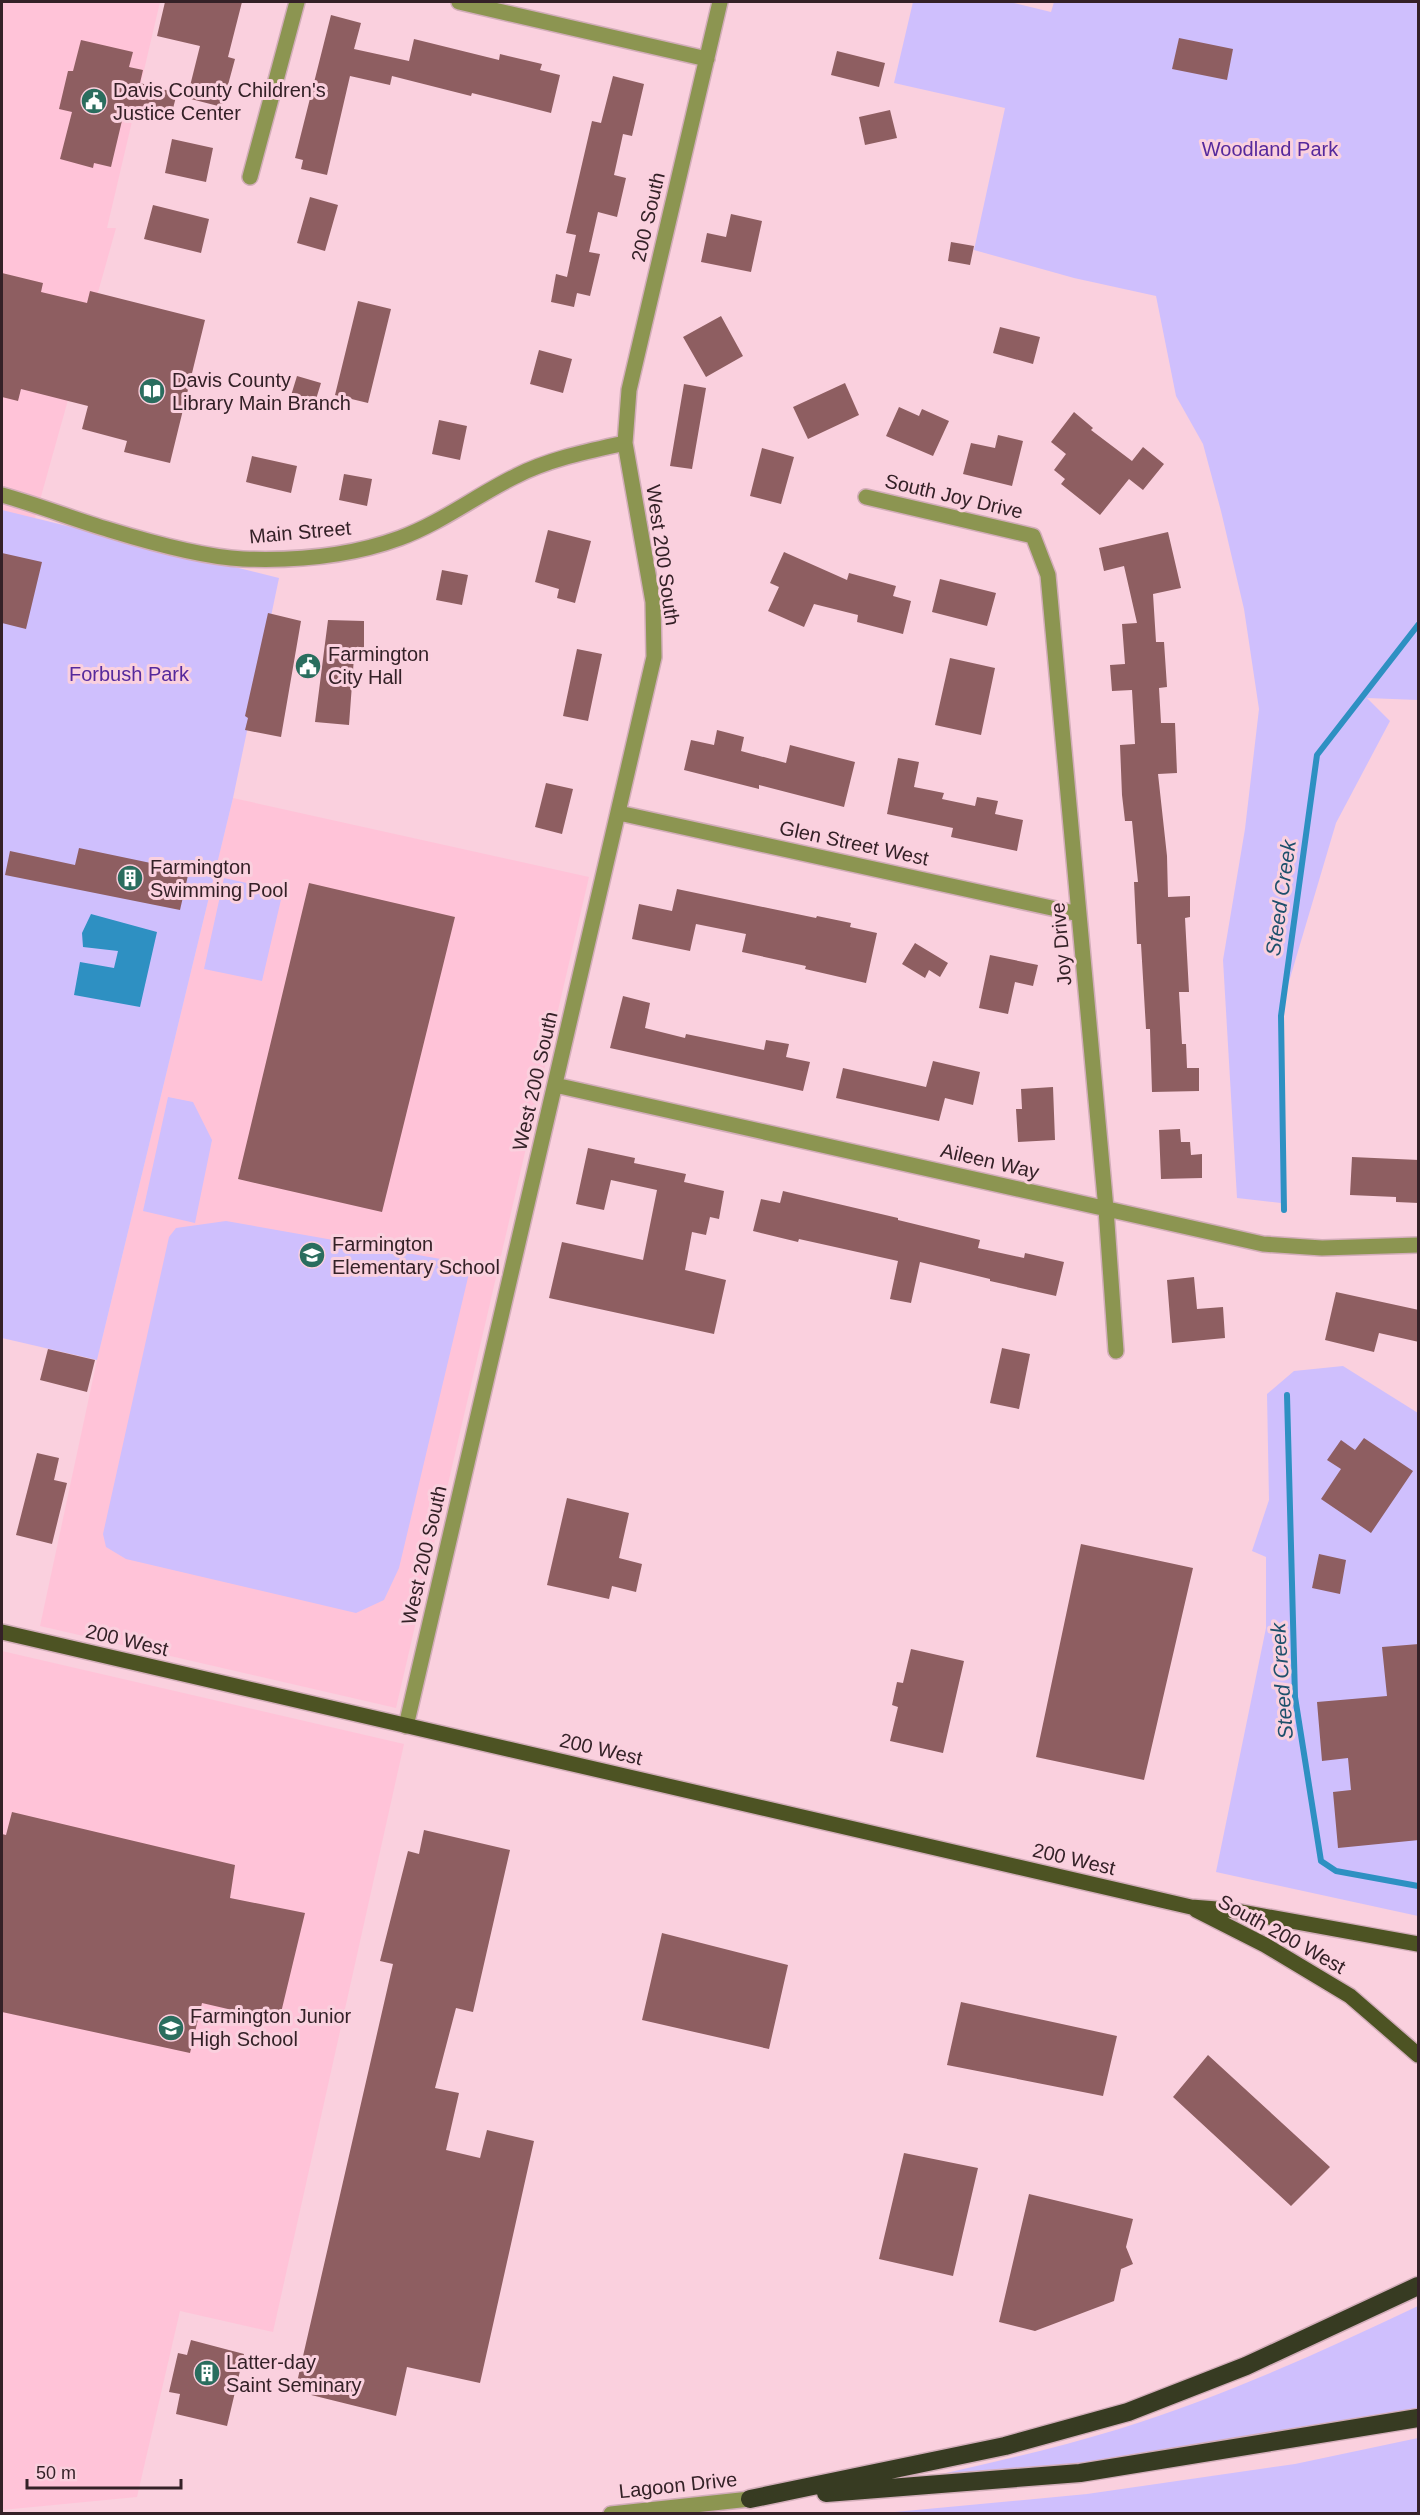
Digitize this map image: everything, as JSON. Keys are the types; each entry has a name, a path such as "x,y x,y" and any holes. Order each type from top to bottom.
{"highway":[{"path":"750,2499 1005,2446 1128,2412 1246,2366 1419,2286"},
{"path":"750,2499 1080,2473 1419,2418"}],"main road":[{"name":"200 West","path":"2,1632 1191,1907"},
{"name":"South 200 West","path":"1191,1907 1230,1910 1419,1944"},
{"name":"South 200 West","path":"1191,1907 1265,1945 1350,1996 1419,2055"}],"street":[{"path":"250,177 297,2"},
{"path":"459,2 707,59"},
{"name":"200 South","path":"625,443 629,390 720,2"},
{"name":"Main Street","path":"2,495 46,507 108,530 213,555 243,559 321,556 353,551 402,538 452,513 518,475 578,453 625,443"},
{"name":"West 200 South","path":"406,1726 654,657 653,602 625,443"},
{"name":"South Joy Drive","path":"866,497 1033,536"},
{"name":"Joy Drive","path":"1033,536 1048,575 1106,1209 1116,1351"},
{"name":"Glen Street West","path":"619,813 1079,914"},
{"name":"Aileen Way","path":"555,1085 1263,1244 1322,1248 1419,1245"},
{"name":"Lagoon Drive","path":"611,2514 750,2499"}],"shaded area":[{"path":"2,2 160,2 107,228 116,228 30,536 2,527"},
{"name":"Farmington Elementary School","path":"233,798 589,877 396,1708 40,1626 97,1360"},
{"name":"Farmington Junior High School","path":"2,1651 404,1744 273,2332 180,2311 137,2497 2,2510"}],"green space":[{"name":"Woodland Park","path":"913,2 1010,2 1051,12 1054,2 1418,2 1418,700 1367,698 1390,721 1336,823 1280,1012 1281,1203 1237,1198 1223,960 1245,829 1259,709 1244,609 1203,444 1176,396 1156,296 1074,278 974,250 1005,108 894,83"},
{"name":"Forbush Park","path":"2,510 279,578 233,798 97,1360 2,1338"},
{"path":"224,878 283,891 262,981 204,969"},
{"path":"168,1097 193,1102 212,1140 195,1223 143,1211"},
{"path":"226,1221 452,1261 470,1269 399,1568 384,1600 356,1613 126,1559 106,1547 103,1534 169,1237 176,1228"},
{"path":"1343,1366 1418,1413 1418,1916 1216,1872 1266,1628 1266,1557 1252,1551 1269,1500 1267,1394 1294,1371"},
{"path":"1418,2306 1418,2410 1136,2457 932,2480 933,2476 1119,2429 1196,2403 1271,2373"},
{"path":"1418,2438 1418,2513 884,2513 1087,2494 1295,2464"}],"water":[{"path":"91,914 157,932 140,1007 74,995 80,962 114,968 118,951 83,947 82,933"}],"building":[{"path":"165,2 242,2 228,57 235,59 222,107 187,98 200,46 157,36"},
{"path":"331,15 361,23 354,49 409,61 414,39 499,60 500,54 542,64 540,70 560,75 551,113 392,76 390,85 350,76 327,175 301,169 303,160 295,158"},
{"path":"1179,38 1233,49 1227,80 1172,69"},
{"name":"Davis County Children's Justice Center","path":"81,40 133,52 129,67 143,70 140,83 177,93 170,120 125,108 111,167 94,163 93,168 60,159 72,112 59,109 68,71 73,71"},
{"path":"837,51 885,63 879,87 831,75"},
{"path":"613,76 644,84 632,136 623,134 614,175 626,178 617,217 598,212 589,252 600,254 590,296 577,293 574,307 551,302 556,274 567,277 576,235 566,233 592,121 601,123"},
{"path":"890,110 897,138 865,145 859,117"},
{"path":"172,139 213,148 206,182 165,173"},
{"path":"310,197 338,205 325,251 297,243"},
{"path":"153,205 209,219 201,253 144,239"},
{"path":"731,214 762,221 751,272 701,262 707,233 726,237"},
{"path":"951,242 974,246 970,265 948,261"},
{"path":"2,273 43,283 41,292 87,303 90,291 205,320 170,463 124,452 127,441 82,429 88,406 21,389 18,401 2,397"},
{"path":"358,301 391,309 368,403 335,395"},
{"path":"721,316 743,356 706,377 683,337"},
{"path":"1000,327 1040,337 1033,364 993,353"},
{"path":"539,350 572,359 563,393 530,384"},
{"path":"297,376 321,383 313,409 289,402"},
{"path":"845,383 859,415 808,439 793,407"},
{"path":"684,384 706,388 692,469 670,466"},
{"path":"899,407 919,416 922,409 949,421 933,456 886,436"},
{"path":"1074,412 1093,428 1091,430 1132,461 1143,447 1164,464 1143,490 1129,479 1100,515 1061,484 1065,479 1054,470 1066,454 1051,442"},
{"path":"439,420 467,426 460,460 432,454"},
{"path":"998,435 1023,441 1012,486 963,474 971,443 995,448"},
{"path":"762,448 794,457 781,504 750,496"},
{"path":"252,456 297,466 291,493 246,482"},
{"path":"344,474 372,479 367,506 339,500"},
{"path":"548,530 591,541 575,603 557,598 559,589 535,582"},
{"path":"1168,532 1181,588 1153,594 1156,642 1164,642 1167,687 1159,688 1161,723 1175,723 1177,773 1158,774 1167,856 1168,897 1190,896 1190,917 1185,918 1189,992 1179,992 1182,1044 1186,1044 1187,1068 1199,1068 1199,1091 1152,1092 1150,1029 1146,1029 1141,944 1137,944 1134,882 1138,882 1132,821 1125,821 1122,795 1120,745 1135,744 1132,690 1112,691 1110,665 1125,664 1122,624 1137,623 1124,566 1104,571 1099,548"},
{"path":"784,552 847,580 849,573 896,586 893,596 911,601 903,634 857,622 858,615 814,604 804,627 768,611 779,587 770,583"},
{"path":"2,553 42,562 26,629 2,623"},
{"path":"442,570 468,575 462,605 436,600"},
{"path":"940,579 996,593 987,626 932,612"},
{"path":"268,613 301,621 281,737 245,730 248,718 245,716"},
{"path":"328,620 364,621 364,657 354,657 349,725 315,722"},
{"path":"577,649 602,654 588,721 563,716"},
{"path":"950,658 995,668 981,735 935,725"},
{"path":"717,730 744,737 741,751 786,763 790,745 855,762 844,807 759,785 759,789 684,770 691,740 714,745"},
{"path":"898,758 919,762 914,787 944,793 942,799 975,806 977,797 998,801 995,814 1023,820 1017,851 951,837 953,828 887,814"},
{"path":"546,783 573,789 562,834 535,827"},
{"name":"Farmington Swimming Pool","path":"79,848 189,871 180,910 5,875 10,851 75,865"},
{"path":"309,883 455,917 382,1212 238,1179"},
{"path":"677,889 816,918 817,916 851,923 850,927 877,933 866,983 805,969 806,966 742,952 746,934 696,924 690,951 632,939 639,904 672,911"},
{"path":"915,943 948,963 940,977 929,970 925,978 902,964"},
{"path":"990,955 1038,965 1033,986 1015,982 1008,1014 979,1008"},
{"path":"623,996 650,1003 645,1028 685,1038 686,1034 764,1050 766,1040 789,1044 786,1057 810,1062 803,1091 610,1048"},
{"path":"933,1061 980,1072 973,1105 945,1098 939,1121 836,1098 843,1068 926,1087"},
{"path":"1053,1087 1055,1140 1018,1142 1016,1109 1022,1109 1021,1089"},
{"path":"1180,1129 1181,1142 1190,1142 1191,1155 1202,1154 1202,1178 1161,1179 1159,1130"},
{"path":"588,1148 635,1158 634,1163 686,1174 684,1182 724,1191 719,1219 710,1217 706,1235 692,1232 685,1270 726,1280 714,1334 549,1298 562,1242 643,1260 657,1190 611,1180 604,1210 576,1204"},
{"path":"1352,1157 1419,1160 1419,1203 1396,1202 1396,1197 1350,1195"},
{"path":"783,1191 980,1240 978,1248 1024,1258 1025,1253 1064,1262 1056,1296 920,1262 911,1303 890,1299 898,1261 753,1231 761,1199 780,1203"},
{"path":"1194,1277 1197,1309 1223,1307 1225,1338 1172,1343 1167,1280"},
{"path":"1336,1292 1419,1310 1419,1342 1379,1333 1374,1352 1325,1340"},
{"path":"1002,1348 1030,1354 1019,1409 990,1403"},
{"path":"48,1349 95,1360 87,1392 40,1380"},
{"path":"1364,1438 1413,1471 1371,1533 1321,1499 1341,1469 1327,1460 1341,1440 1355,1450"},
{"path":"37,1453 59,1458 54,1480 67,1483 52,1544 16,1535"},
{"path":"567,1498 629,1513 619,1558 642,1564 636,1592 612,1586 609,1599 547,1585"},
{"path":"1081,1544 1193,1568 1144,1780 1036,1757"},
{"path":"1319,1554 1346,1560 1340,1594 1312,1588"},
{"path":"1419,1644 1419,1840 1338,1848 1333,1792 1351,1790 1348,1758 1322,1761 1317,1702 1387,1696 1382,1647"},
{"path":"911,1649 964,1661 943,1753 890,1741 898,1707 892,1705 897,1682 903,1683"},
{"path":"12,1812 235,1865 230,1898 305,1913 279,2021 202,2003 190,2053 2,2012 2,1834 6,1835"},
{"path":"424,1830 510,1850 473,2012 456,2008 435,2088 459,2093 446,2150 480,2158 487,2130 534,2141 480,2383 407,2367 396,2416 295,2391 393,1964 380,1961 408,1851 419,1854"},
{"path":"662,1933 788,1965 769,2049 642,2020"},
{"path":"961,2002 1117,2036 1103,2096 947,2065"},
{"path":"1208,2055 1330,2167 1291,2206 1173,2097"},
{"path":"904,2153 978,2168 953,2276 879,2259"},
{"path":"1029,2194 1133,2219 1126,2247 1133,2264 1121,2269 1114,2301 1035,2331 999,2322"},
{"name":"Latter-day Saint Seminary","path":"191,2340 244,2354 227,2426 176,2414 180,2394 169,2392 178,2353 187,2355"}],"waterway":[{"name":"Steed Creek","path":"1284,1210 1281,1016 1317,755 1418,625"},
{"name":"Steed Creek","path":"1287,1395 1295,1697 1321,1861 1336,1871 1418,1886"}],"place":[{"name":"Davis County Children's Justice Center","path":"94,101"},
{"name":"Davis County Library Main Branch","path":"152,391"},
{"name":"Farmington City Hall","path":"308,666"},
{"name":"Farmington Swimming Pool","path":"130,878"},
{"name":"Farmington Elementary School","path":"312,1255"},
{"name":"Farmington Junior High School","path":"171,2028"},
{"name":"Latter-day Saint Seminary","path":"207,2373"}]}
